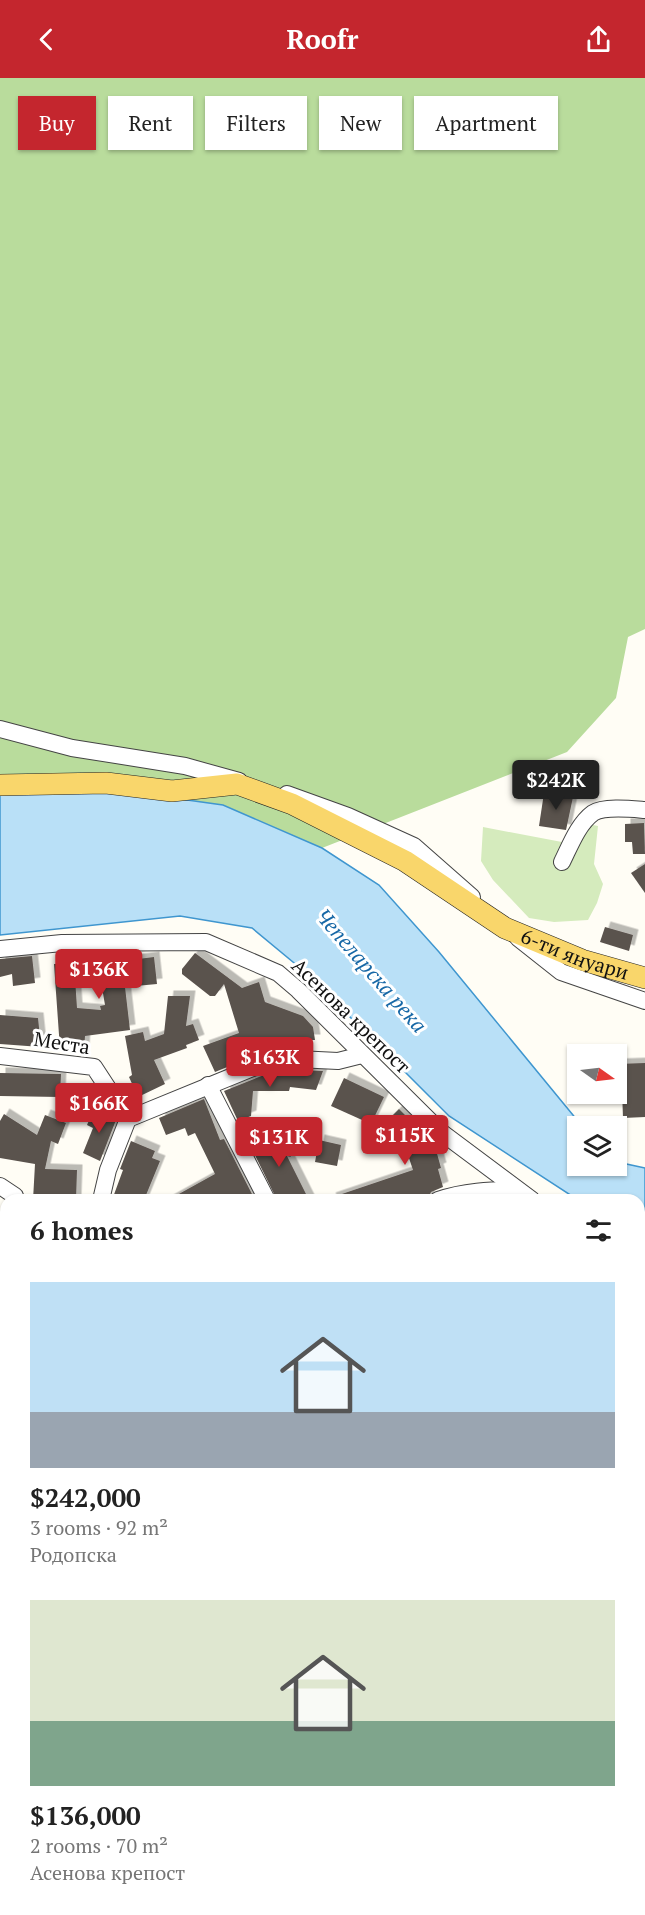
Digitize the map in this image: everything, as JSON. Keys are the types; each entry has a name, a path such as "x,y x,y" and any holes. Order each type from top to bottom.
{"main road":[{"name":"6-ти януари","path":"0,785 106,783 172,791 237,784 292,804 405,861 504,928 582,960 645,978"}],"street":[{"path":"0,729 72,748 185,766 318,804 414,846 504,928 561,972 645,1001"},
{"path":"562,862 578,830 594,812 617,809 645,810"},
{"name":"Асенова крепост","path":"0,949 62,944 206,942 278,973 441,1132 516,1194"},
{"path":"102,1194 108,1170 128,1119 277,1058 338,1061 362,1055"},
{"name":"Места","path":"0,1056 94,1067 128,1119"},
{"path":"208,1085 264,1194"},
{"path":"468,1194 488,1190 511,1194"}],"green space":[{"path":"0,78 645,78 645,629 628,637 616,698 567,752 322,848 223,805 101,788 0,794"},
{"path":"588,824 598,826 594,864 603,884 588,920 554,922 529,918 493,880 481,861 483,827 562,842"}],"water":[{"name":"Чепеларска река","path":"101,788 223,805 322,848 379,885 439,952 574,1116 567,1116 567,1176 627,1176 627,1164 645,1168 645,1194 569,1194 449,1116 305,972 252,928 180,916 0,935 0,794"}],"building":[{"path":"544,793 573,797 566,830 539,826"},
{"path":"644,823 645,854 633,854 632,842 625,842 625,824"},
{"path":"645,864 645,893 631,873"},
{"path":"605,927 633,935 629,951 600,942"},
{"path":"195,953 242,988 259,982 265,1002 303,1016 313,1027 315,1040 265,1039 269,1050 215,1072 203,1046 239,1033 224,984 215,996 210,996 182,974 182,969"},
{"path":"32,956 35,983 13,986 12,974 0,977 0,959"},
{"path":"154,957 157,984 125,987 130,1030 85,1036 84,1051 60,1049 54,964 74,963 77,1008 101,1010 100,1006 105,1005 98,964"},
{"path":"168,996 190,996 186,1026 193,1024 199,1040 186,1045 187,1048 154,1060 165,1084 138,1097 129,1077 132,1075 125,1036 143,1032 145,1041 164,1034"},
{"path":"0,1015 38,1018 41,1047 0,1044"},
{"path":"645,1063 645,1117 623,1116 622,1104 627,1104 627,1064"},
{"path":"279,1069 323,1071 316,1090 290,1087 289,1091 253,1091 251,1116 238,1121 224,1091"},
{"path":"0,1073 61,1074 60,1097 0,1096"},
{"path":"344,1078 384,1097 371,1124 331,1106"},
{"path":"204,1099 220,1140 224,1139 252,1194 179,1194 215,1174 195,1133 188,1136 185,1128 166,1135 159,1118"},
{"path":"94,1109 116,1120 100,1161 83,1153 93,1128 87,1125"},
{"path":"399,1109 418,1128 421,1127 433,1139 441,1168 438,1169 443,1187 430,1194 342,1194 413,1170 407,1152 381,1127"},
{"path":"4,1114 37,1135 45,1115 66,1123 58,1144 51,1141 45,1169 77,1170 76,1194 33,1194 35,1164 0,1158 0,1121"},
{"path":"278,1131 291,1157 287,1156 306,1194 274,1194 250,1145"},
{"path":"319,1140 341,1145 337,1166 315,1162"},
{"path":"131,1141 155,1151 152,1158 160,1161 146,1194 114,1194 123,1170 120,1169"}]}
